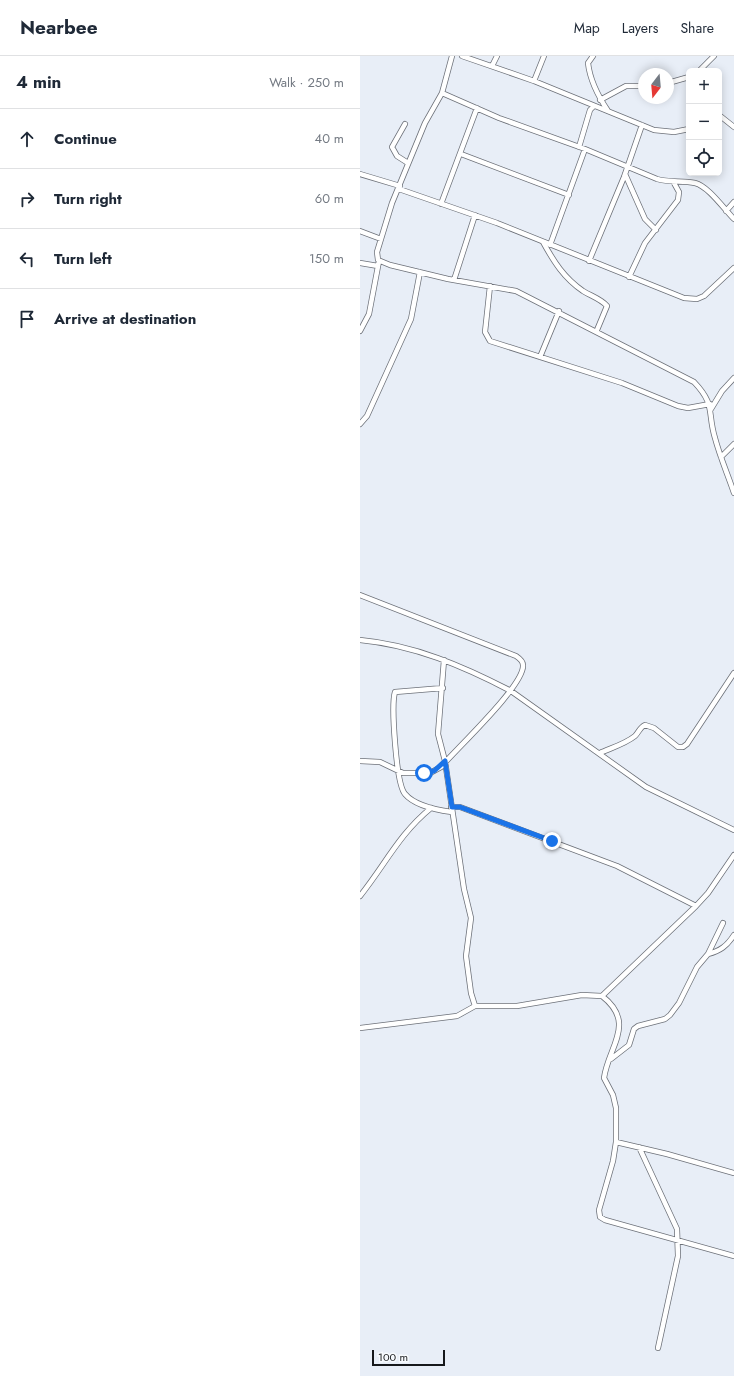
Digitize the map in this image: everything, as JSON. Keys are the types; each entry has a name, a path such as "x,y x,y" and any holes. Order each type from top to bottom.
{"street":[{"path":"360,331 369,314 379,264 377,257 392,203 428,117 442,92 452,56"},
{"path":"462,56 534,81 642,125 665,132 686,129"},
{"path":"492,66 496,56"},
{"path":"534,81 544,56"},
{"path":"593,56 588,60 588,69 600,100 608,111"},
{"path":"702,68 714,56"},
{"path":"674,81 686,78"},
{"path":"600,100 620,88 638,86"},
{"path":"442,92 477,108 579,146 658,179 674,183 694,182 699,184 734,219"},
{"path":"579,146 590,110 594,106"},
{"path":"441,204 477,108"},
{"path":"722,116 726,118 734,127"},
{"path":"405,124 392,147 397,156 408,163"},
{"path":"589,261 628,167 642,125"},
{"path":"550,245 585,149"},
{"path":"461,154 569,195"},
{"path":"360,174 475,215 684,298 697,299 712,290 734,268"},
{"path":"625,174 645,219 656,230"},
{"path":"629,277 642,248 678,200 679,192 674,183"},
{"path":"726,211 734,202"},
{"path":"454,280 475,215"},
{"path":"360,231 381,239"},
{"path":"544,242 557,268 583,291 608,306 597,330"},
{"path":"360,263 379,264 516,291 597,330 636,353 694,382 707,398 710,407 711,425 734,492"},
{"path":"360,424 367,416 411,318 420,272"},
{"path":"490,286 485,325 487,338 490,341 622,383 678,406 688,408 710,407"},
{"path":"540,357 559,311"},
{"path":"710,407 734,378"},
{"path":"722,457 734,444"},
{"path":"360,595 516,656 523,662 524,667 511,690 445,761 430,773 398,772 380,762 360,761"},
{"path":"360,640 401,646 444,660 511,690 646,787 734,830"},
{"path":"444,660 438,734 445,761 464,889 471,918 466,956 471,993 476,1006"},
{"path":"600,753 634,737 641,726 645,725 654,728 678,747 683,747 687,744 734,673"},
{"path":"442,688 400,690 395,692 394,712 398,772 400,788 405,795 431,808 452,810 460,807 604,861 696,906"},
{"path":"360,896 401,837 415,820 431,808"},
{"path":"360,1028 457,1016 476,1006 517,1006 582,995 602,996 696,906 708,893 734,854"},
{"path":"611,1059 629,1045 634,1029 638,1026 665,1019 670,1015 679,1003 697,967 708,954 723,923"},
{"path":"708,954 719,951 726,946 734,935"},
{"path":"602,996 619,1018 619,1026 611,1059 604,1078 613,1095 616,1108 616,1142 613,1161 599,1210 600,1217 678,1241 734,1256"},
{"path":"616,1142 734,1173"},
{"path":"639,1147 672,1215 678,1241 678,1256 658,1348"}],"route":[{"path":"424,773 434,771 445,761 452,807 460,807 552,841"}]}
